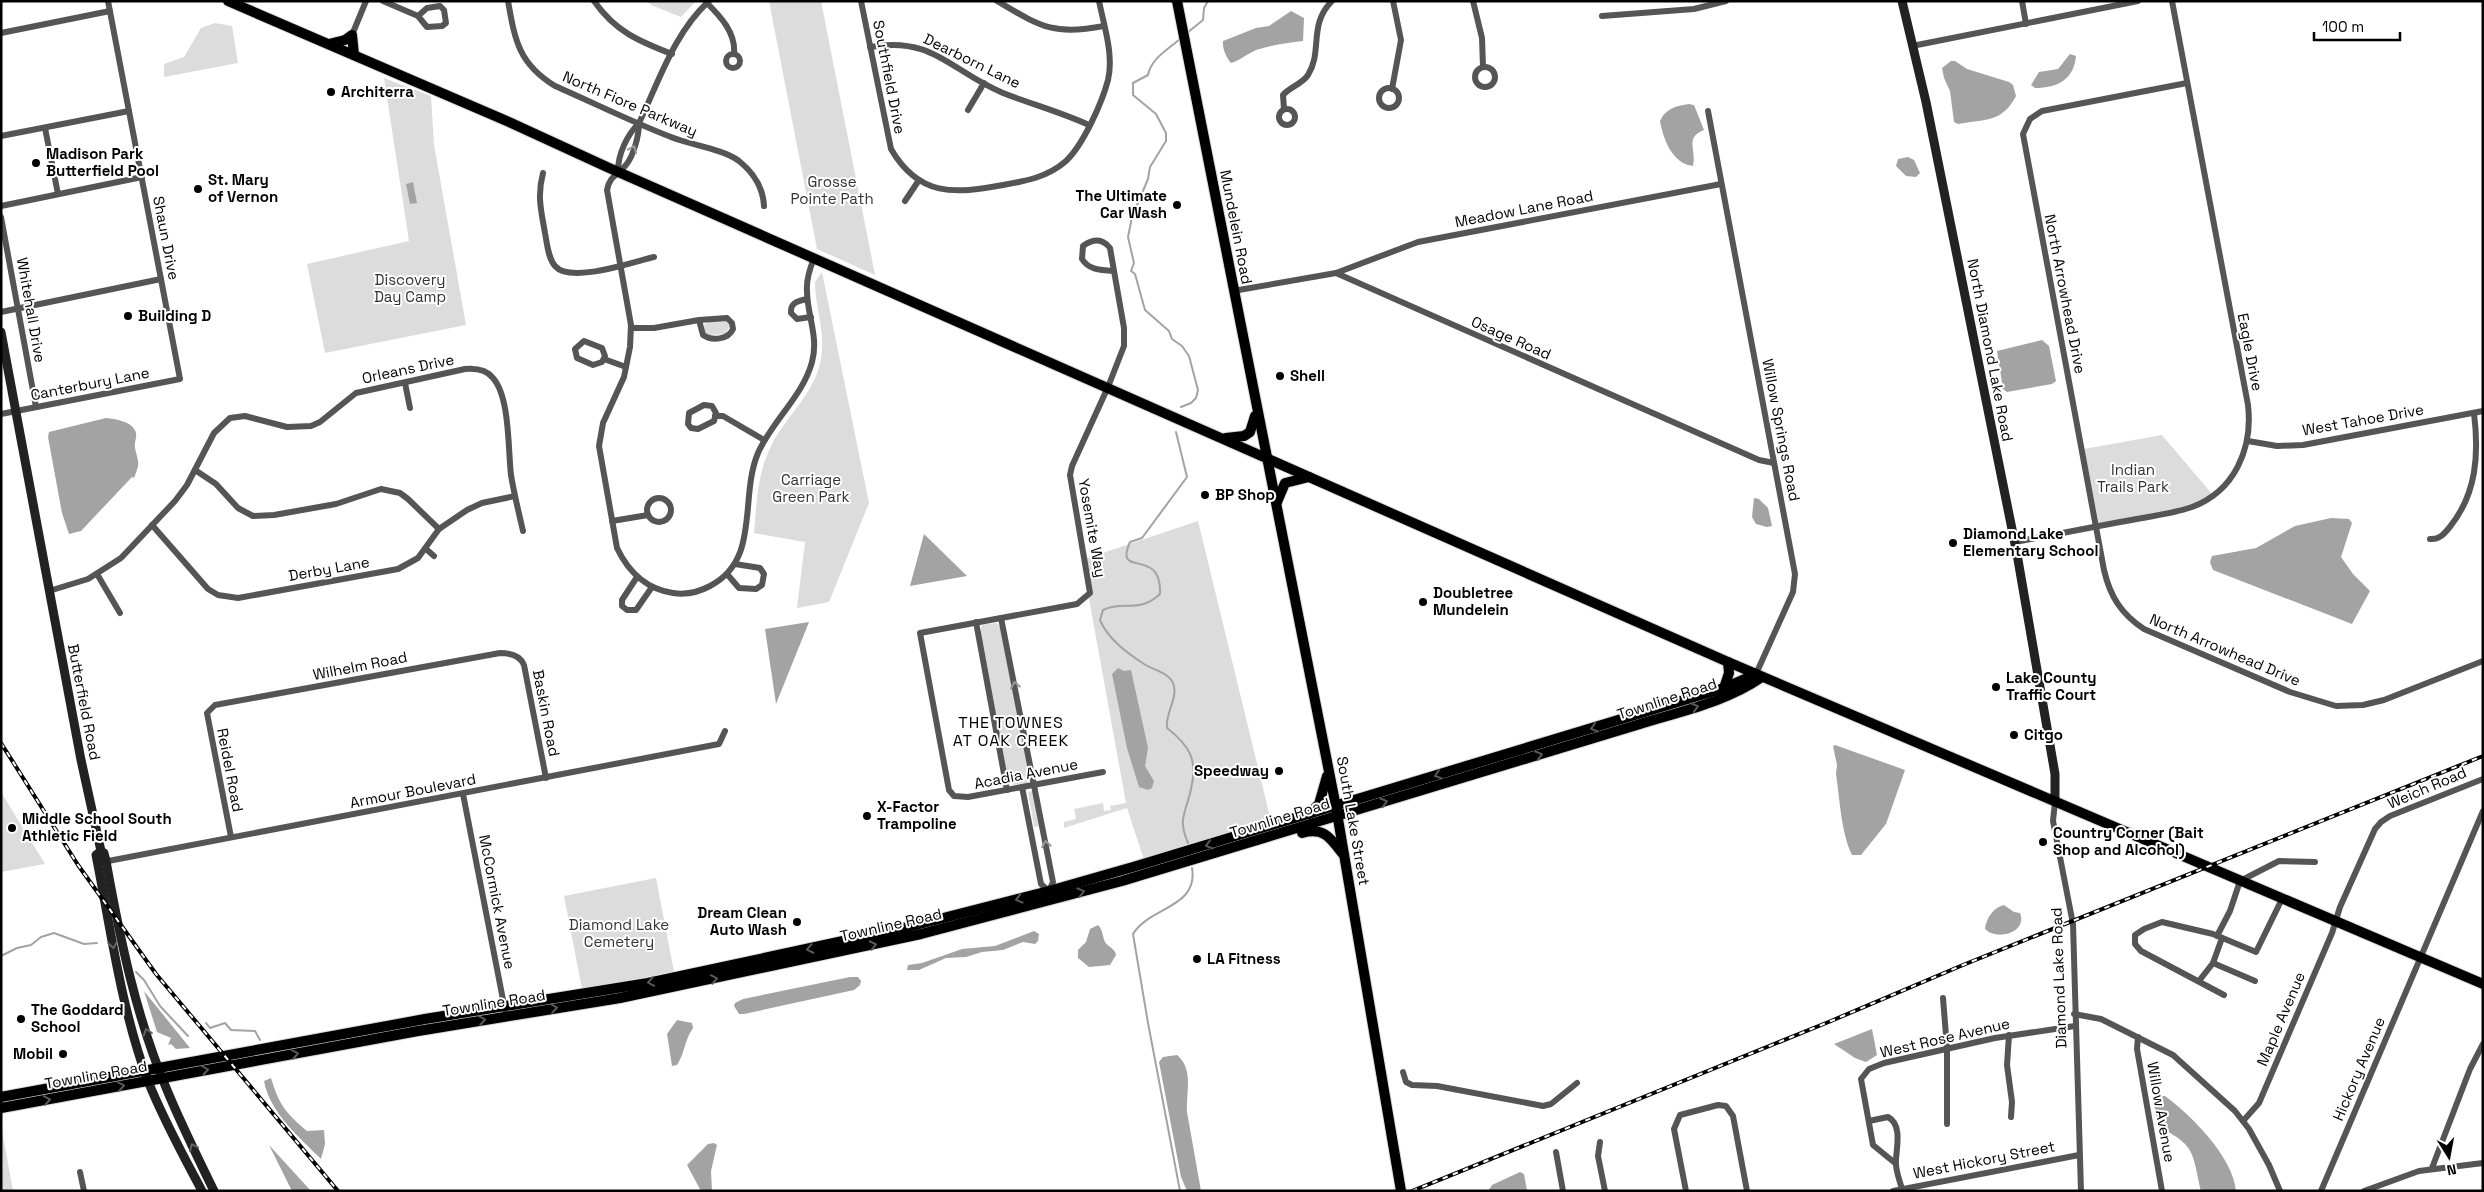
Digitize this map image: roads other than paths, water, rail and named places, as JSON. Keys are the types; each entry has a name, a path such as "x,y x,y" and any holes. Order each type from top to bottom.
{"main road":[{"path":"228,1 618,171 1728,662 2483,984"},
{"name":"Mundelein Road","path":"1177,1 1267,458"},
{"name":"North Diamond Lake Road","path":"1902,1 1956,245 2015,542 2043,707"},
{"path":"328,44 340,42 352,35 354,55"},
{"name":"Butterfield Road","path":"1,332 100,851 96,855 102,862 116,967 126,1011 147,1076 174,1139 202,1191"},
{"path":"1222,438 1244,436 1250,432 1254,426 1256,409"},
{"name":"South Lake Street","path":"1267,458 1337,812 1401,1191"},
{"path":"1276,505 1285,483 1310,477"},
{"path":"1724,688 1729,673 1728,662"},
{"name":"Townline Road","path":"505,1011 650,992 921,934 1122,880 1269,837 1337,812 1724,688 1759,675"},
{"name":"Townline Road","path":"1,1097 161,1074 505,1011 908,928 1049,891 1306,816 1337,812 1716,701 1744,690 1759,675"},
{"name":"Diamond Lake Road","path":"2043,707 2054,774 2055,802"},
{"path":"1306,816 1320,804 1323,796 1327,763"},
{"path":"1269,837 1319,831 1327,834 1344,855"},
{"path":"102,862 136,1000 161,1074 214,1191"},
{"name":"Townline Road","path":"1,1108 147,1076"}],"street":[{"name":"Shaun Drive","path":"108,1 180,379 169,381"},
{"path":"352,35 366,1"},
{"path":"383,1 418,16"},
{"name":"North Fiore Parkway","path":"508,1 517,44 522,56 538,75 555,86 670,137 738,161 759,183 764,197 764,206"},
{"path":"594,1 604,16 620,30 672,54"},
{"name":"Southfield Drive","path":"861,1 891,148 907,171 919,180 932,187 956,192 1040,177 1066,160 1076,149 1105,88 1110,70 1099,1"},
{"path":"997,1 1034,23 1052,30 1070,32 1104,26"},
{"path":"1284,109 1283,95 1305,79 1309,73 1316,47 1320,14 1332,1"},
{"path":"1392,89 1401,40 1393,1"},
{"path":"1473,1 1482,38 1483,67"},
{"path":"1602,16 1694,9 1726,1"},
{"path":"2022,1 2026,24"},
{"path":"1912,46 2138,1"},
{"name":"Eagle Drive","path":"2015,542 2181,510 2202,502 2223,488 2234,474 2248,441 2248,405 2172,1"},
{"path":"734,54 734,44 729,30 708,2 685,28 639,123 632,131 618,160 618,171 608,185 607,196 631,328 626,367 603,423 599,440 600,460 617,548 623,561 636,577 652,587 663,591 684,594 707,588 727,574 735,564 746,538 748,497 752,472 764,440 802,384 810,368 814,341 807,299 808,280 814,258"},
{"path":"1,34 110,11"},
{"name":"Dearborn Lane","path":"870,47 898,43 920,48 1002,92 1088,125"},
{"path":"968,110 984,83"},
{"name":"North Arrowhead Drive","path":"2187,83 2049,109 2033,116 2027,124 2023,138 2104,570 2111,593 2118,606 2133,622 2179,645 2310,700 2336,706 2373,704 2483,661"},
{"name":"Willow Springs Road","path":"1708,110 1795,580 1793,592 1759,675"},
{"path":"1,136 129,111"},
{"path":"45,128 58,194"},
{"path":"543,173 539,199 551,260 555,266 570,274 621,266 654,257"},
{"path":"1,206 142,177"},
{"path":"905,201 919,180"},
{"name":"Meadow Lane Road","path":"1336,273 1418,242 1721,184"},
{"name":"Whitehall Drive","path":"1,217 36,407"},
{"path":"1108,387 1125,338 1113,271 1113,256 1108,245 1103,242 1095,240 1083,246 1082,259 1085,264 1095,269 1113,271"},
{"path":"1233,291 1336,273"},
{"name":"Osage Road","path":"1336,273 1759,460 1774,463"},
{"path":"1,312 161,279"},
{"path":"807,299 795,302 791,307 791,313 798,319 811,317"},
{"path":"631,328 654,328 699,320 726,318 732,323 733,329 726,337 708,338 700,329 699,320"},
{"path":"584,341 600,346 605,353 604,359 600,364 594,365 577,358 575,349 584,341"},
{"path":"604,359 626,367"},
{"name":"Orleans Drive","path":"49,591 69,586 96,574 121,558 187,485 214,433 230,418 246,416 287,427 311,426 320,422 356,394 475,368 483,370 494,378 501,394 509,434 510,466 523,531"},
{"name":"Canterbury Lane","path":"1,414 169,381"},
{"path":"405,383 410,408"},
{"name":"Yosemite Way","path":"954,796 948,790 920,633 1077,604 1090,593 1070,486 1070,475 1072,466 1108,387"},
{"path":"704,405 712,406 716,413 715,416 714,421 698,429 691,428 688,424 689,413 704,405"},
{"name":"West Tahoe Drive","path":"2248,441 2277,446 2303,445 2483,411"},
{"path":"2430,539 2438,538 2455,520 2472,483 2477,458 2474,413"},
{"path":"715,416 723,416 764,440"},
{"path":"195,470 216,484 238,508 253,516 274,516 336,504 381,489 396,492 408,499 439,529"},
{"name":"Derby Lane","path":"213,592 229,597 248,597 398,569 418,558 426,550 439,529 475,506 515,496"},
{"path":"612,521 648,515"},
{"path":"152,525 213,592 210,599"},
{"path":"426,550 434,556"},
{"path":"727,574 739,588 756,589 762,585 765,578 760,568 735,564"},
{"path":"96,574 120,613"},
{"path":"636,577 622,600 622,606 627,610 636,610 652,587"},
{"path":"1001,618 1053,882 1049,891 1041,884 1022,787"},
{"path":"976,622 1007,790"},
{"name":"Wilhelm Road","path":"210,708 215,705 500,653 515,656"},
{"name":"Baskin Road","path":"515,656 524,665 546,778"},
{"name":"Reidel Road","path":"210,708 207,713 231,837"},
{"name":"Armour Boulevard","path":"102,862 719,744 725,731"},
{"name":"Acadia Avenue","path":"954,796 968,797 1103,772"},
{"name":"Weich Road","path":"2380,822 2390,816 2483,779"},
{"name":"McCormick Avenue","path":"463,794 505,1011"},
{"name":"Diamond Lake Road","path":"2055,802 2053,821 2073,914 2074,1014 2081,1191"},
{"name":"Hickory Avenue","path":"2321,1191 2483,811"},
{"name":"Maple Avenue","path":"2243,1121 2259,1103 2336,922 2340,907 2380,822"},
{"path":"2200,981 2213,963 2240,881 2279,861 2315,862"},
{"path":"2224,995 2141,951 2135,944 2135,935 2144,929 2162,922 2220,937 2256,952 2282,899"},
{"path":"2213,963 2255,981"},
{"path":"1943,998 1948,1124"},
{"path":"2074,1014 2101,1019 2173,1055 2208,1085 2243,1121 2270,1165 2280,1191"},
{"name":"West Rose Avenue","path":"1895,1163 1875,1148 1861,1079 1864,1073 1884,1063 1946,1048 2009,1035 2075,1026"},
{"path":"2009,1035 2007,1065 2012,1102 2011,1117"},
{"name":"Willow Avenue","path":"2138,1037 2137,1050 2162,1191"},
{"path":"2432,1168 2470,1069 2483,1044"},
{"path":"1403,1072 1406,1082 1412,1086 1437,1086 1543,1106 1551,1104 1577,1083"},
{"path":"1686,1191 1674,1129 1675,1122 1680,1115 1718,1105 1726,1106 1733,1116 1747,1191"},
{"path":"1869,1122 1888,1117 1894,1122 1898,1144 1895,1163 1902,1189"},
{"path":"1600,1142 1598,1156 1605,1191"},
{"path":"1556,1152 1563,1191"},
{"name":"West Hickory Street","path":"1893,1191 2079,1155"},
{"path":"2364,1191 2432,1168 2483,1163"},
{"path":"80,1172 84,1191"}],"waterway":[{"path":"1187,33 1203,20 1204,8 1208,1"},
{"path":"1180,39 1156,59 1148,75 1133,83 1133,95 1156,114 1166,133 1166,141 1150,167 1148,179 1132,217 1128,237 1134,263 1131,271 1135,274 1145,310 1169,331 1172,339 1182,346 1189,356 1198,390 1196,398 1191,403 1181,407"},
{"path":"1176,432 1187,477 1142,538 1130,542 1126,553 1128,559 1147,566 1154,571 1159,579 1160,594 1145,604 1117,606 1103,610 1100,620 1103,627 1119,645 1144,664 1168,676 1173,683 1174,694 1167,728 1187,748 1193,762 1193,779 1183,820 1183,829 1188,843"},
{"path":"1180,1191 1133,934 1140,925 1181,899 1188,891 1192,881 1192,868"},
{"path":"1,956 17,948 31,945 41,937 54,933 84,944 97,943"},
{"path":"136,972 144,980 160,1006 188,1036"},
{"path":"206,1023 210,1028 225,1023 231,1030 255,1031 260,1040"}],"railway":[{"path":"1,743 78,865 156,974 338,1191"},
{"path":"1412,1191 1831,1021 1963,965 2483,756"}],"place":[{"name":"Architerra","path":"331,92"},
{"name":"Madison Park Butterfield Pool","path":"36,163"},
{"name":"St. Mary of Vernon","path":"198,189"},
{"name":"The Ultimate Car Wash","path":"1177,205"},
{"name":"Building D","path":"128,316"},
{"name":"Shell","path":"1280,376"},
{"name":"BP Shop","path":"1205,495"},
{"name":"Diamond Lake Elementary School","path":"1953,543"},
{"name":"Doubletree Mundelein","path":"1423,602"},
{"name":"Lake County Traffic Court","path":"1996,687"},
{"name":"Citgo","path":"2014,735"},
{"name":"Speedway","path":"1279,771"},
{"name":"X-Factor Trampoline","path":"867,816"},
{"name":"Middle School South Athletic Field","path":"12,828"},
{"name":"Country Corner (Bait Shop and Alcohol)","path":"2043,842"},
{"name":"Dream Clean Auto Wash","path":"797,922"},
{"name":"LA Fitness","path":"1197,959"},
{"name":"The Goddard School","path":"21,1019"},
{"name":"Mobil","path":"63,1054"}],"district":[{"name":"THE TOWNES AT OAK CREEK","path":"1011,731"}],"park label":[{"name":"Grosse Pointe Path","path":"832,190"},
{"name":"Discovery Day Camp","path":"410,288"},
{"name":"Indian Trails Park","path":"2133,478"},
{"name":"Carriage Green Park","path":"811,488"},
{"name":"Diamond Lake Cemetery","path":"619,934"}]}
